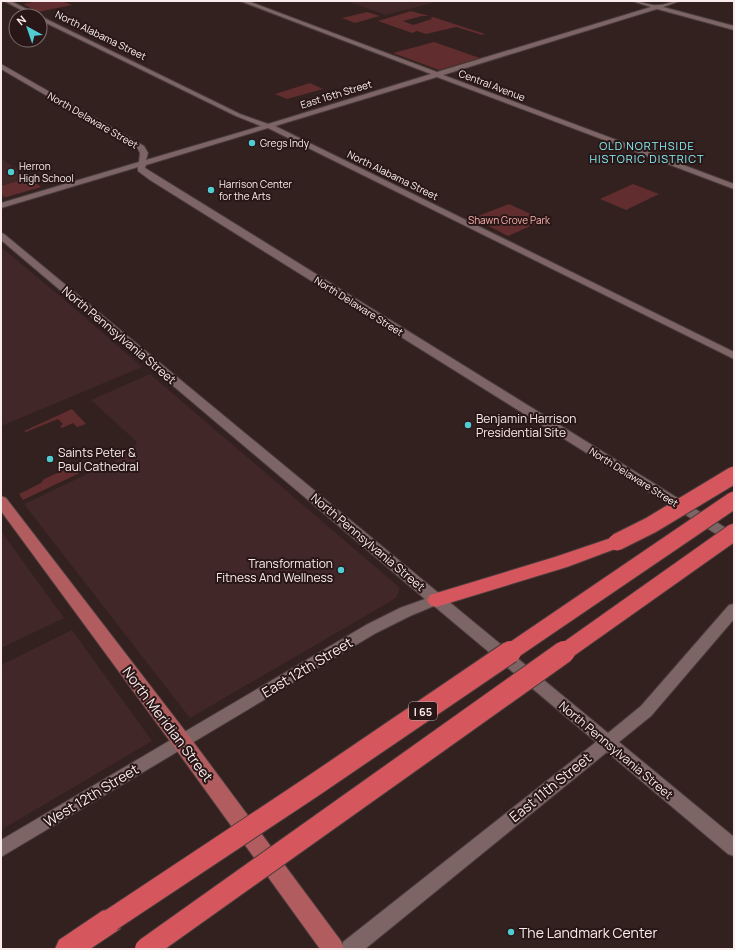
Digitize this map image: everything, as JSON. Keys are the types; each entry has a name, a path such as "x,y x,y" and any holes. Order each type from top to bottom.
{"highway":[{"path":"436,600 561,562 617,542 651,525 734,475"},
{"name":"I 65","path":"68,949 310,788 734,500"},
{"path":"146,949 734,532"}],"main road":[{"name":"North Alabama Street","path":"7,1 21,8"},
{"name":"Central Avenue","path":"243,1 734,187"},
{"path":"635,1 734,28"},
{"name":"East 16th Street","path":"1,206 438,75 676,1"},
{"name":"North Alabama Street","path":"48,22 238,115 268,126 734,356"},
{"name":"North Delaware Street","path":"1,66 141,148 144,153 141,170 153,178 734,539"},
{"name":"North Pennsylvania Street","path":"1,236 734,848"},
{"name":"North Meridian Street","path":"1,501 182,742 332,949"},
{"name":"East 12th Street","path":"182,742 371,629 405,612 436,600"},
{"name":"East 11th Street","path":"350,949 646,711 734,609"},
{"name":"West 12th Street","path":"1,849 182,742"}],"shaded area":[{"path":"346,1 435,1 436,2 386,15"},
{"name":"Herron High School","path":"1,158 41,187 1,199"},
{"path":"1,247 68,303 142,367 1,426"},
{"path":"150,374 400,588 396,598 190,718 24,504 119,459 126,450 136,445 137,442 91,400"},
{"path":"1,531 64,618 1,648"},
{"path":"72,630 152,741 1,830 1,665"}],"green space":[{"path":"39,1 62,1 72,5 48,10 48,8 30,8 23,4"},
{"path":"411,11 429,16 422,16 403,21 413,25 432,19 430,18 433,17 485,34 482,35 456,27 426,34 417,31 412,33 378,21"},
{"path":"367,12 380,16 355,23 342,18"},
{"path":"434,42 480,58 439,70 393,53"},
{"path":"310,83 323,89 287,99 275,94"},
{"path":"29,178 41,187 6,197 1,195 1,186"},
{"path":"633,184 659,194 626,210 600,199"},
{"name":"Shawn Grove Park","path":"509,204 544,220 508,236 473,218"},
{"path":"72,409 86,424 77,427 73,423 62,428 60,426 63,424 58,419 26,432 24,431"},
{"path":"80,463 88,469 23,500 19,494 41,483 44,479"}],"place":[{"name":"Gregs Indy","path":"252,143"},
{"name":"Herron High School","path":"11,172"},
{"name":"Harrison Center for the Arts","path":"211,190"},
{"name":"Benjamin Harrison Presidential Site","path":"468,425"},
{"name":"Saints Peter & Paul Cathedral","path":"50,459"},
{"name":"Transformation Fitness And Wellness","path":"341,570"},
{"name":"The Landmark Center","path":"511,932"}],"district":[{"name":"OLD NORTHSIDE HISTORIC DISTRICT","path":"647,151"}]}
